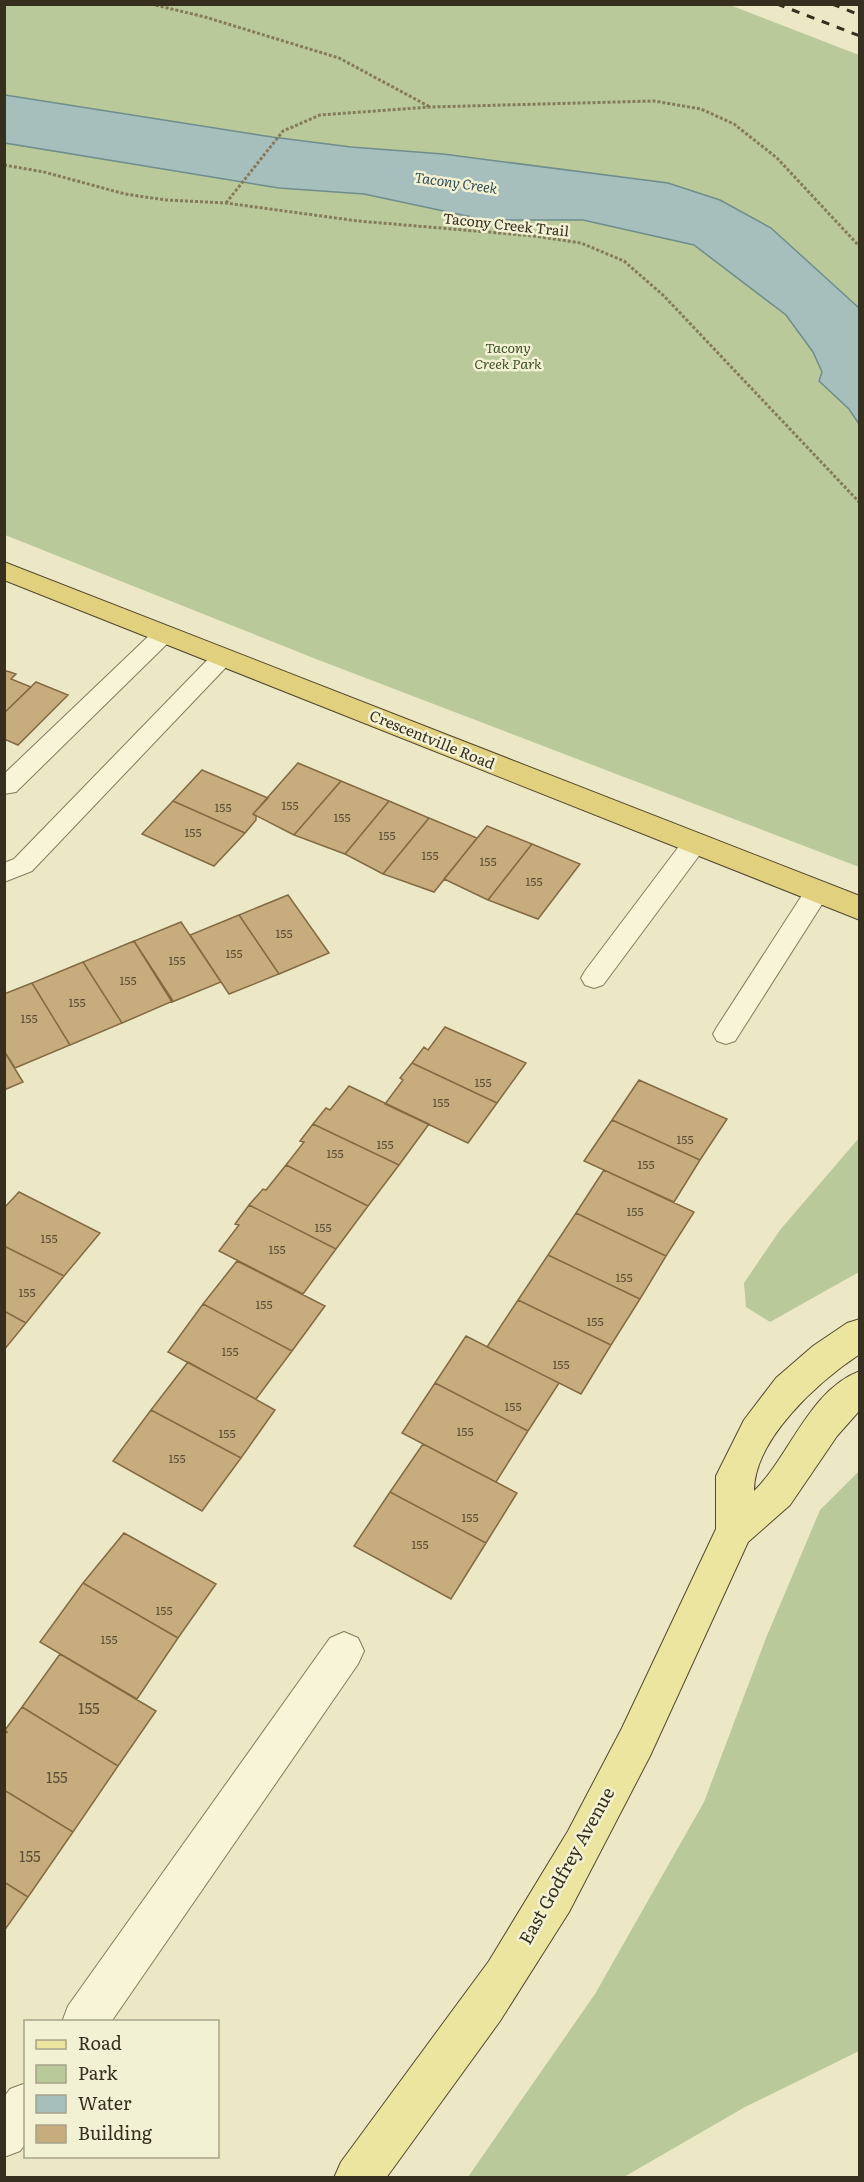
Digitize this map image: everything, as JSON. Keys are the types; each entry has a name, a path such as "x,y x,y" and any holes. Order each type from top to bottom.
{"highway":[{"name":"Crescentville Road","path":"4,570 860,909"}],"main road":[{"name":"East Godfrey Avenue","path":"735,1530 735,1476 757,1432 789,1389 826,1357 860,1334"},
{"name":"East Godfrey Avenue","path":"357,2178 524,1945 590,1829 735,1530 776,1495 814,1434 842,1401 860,1387"}],"street":[{"path":"85,2020 344,1651"},
{"path":"4,2135 24,2109"}],"lane":[{"path":"4,785 8,786 164,634"},
{"path":"4,873 23,865 223,657"},
{"path":"594,978 695,843"},
{"path":"726,1034 817,892"}],"path":[{"path":"151,4 205,17 339,58 430,107"},
{"path":"226,203 283,130 320,115 430,107 654,101 701,108 734,124 777,158 860,247"},
{"name":"Tacony Creek Trail","path":"4,165 44,172 125,194 166,200 226,203 358,221 534,236 581,243 624,261 664,296 860,503"}],"green space":[{"name":"Tacony Creek Park","path":"4,5 730,5 859,55 859,867 316,659 5,535"},
{"path":"859,1138 859,1272 770,1322 746,1307 744,1283 780,1230"},
{"path":"859,1471 859,2051 745,2107 624,2177 468,2177 595,1994 704,1802 766,1638 820,1510"}],"water":[{"name":"Tacony Creek","path":"5,95 272,137 351,147 443,154 668,183 720,200 771,228 859,308 859,424 849,409 819,381 822,372 813,352 786,315 694,245 583,220 486,220 364,194 279,188 5,143"}],"building":[{"path":"7,671 16,674 11,679 31,687 4,713 4,673"},
{"path":"36,682 68,695 18,745 4,739 4,713"},
{"path":"298,763 341,781 294,835 253,814"},
{"path":"202,770 268,798 253,814 256,820 245,833 173,801"},
{"path":"341,781 389,801 345,854 294,835"},
{"path":"173,801 245,833 214,866 142,834"},
{"path":"389,801 429,818 383,874 345,854"},
{"path":"429,818 477,838 434,892 383,874"},
{"path":"487,826 532,844 488,900 444,879"},
{"path":"532,844 580,864 538,919 488,900"},
{"path":"288,895 329,953 279,974 239,915"},
{"path":"239,915 279,974 229,994 190,935"},
{"path":"181,922 221,982 172,1002 134,941"},
{"path":"134,941 173,1001 122,1023 83,962"},
{"path":"83,962 122,1023 70,1045 32,983"},
{"path":"32,983 70,1045 15,1068 4,1051 4,994"},
{"path":"445,1027 526,1063 497,1103 412,1063 424,1047 428,1050"},
{"path":"4,1051 23,1082 4,1090"},
{"path":"412,1063 497,1103 468,1143 385,1104 403,1080 400,1078"},
{"path":"639,1080 727,1119 700,1160 612,1120"},
{"path":"349,1086 429,1124 399,1165 313,1124 326,1108 330,1110"},
{"path":"612,1120 700,1160 674,1202 584,1161"},
{"path":"313,1124 399,1165 368,1206 286,1165 304,1142 300,1141"},
{"path":"286,1165 368,1206 336,1249 249,1205 263,1189 266,1190"},
{"path":"604,1170 694,1212 666,1256 576,1213"},
{"path":"19,1192 100,1233 64,1276 4,1246 4,1208"},
{"path":"249,1205 336,1249 303,1294 219,1251 239,1225 235,1224"},
{"path":"576,1213 666,1256 640,1299 548,1255"},
{"path":"4,1246 64,1276 26,1323 4,1311"},
{"path":"548,1255 640,1299 611,1345 518,1300"},
{"path":"237,1261 325,1306 292,1351 203,1304"},
{"path":"518,1300 611,1345 581,1394 487,1347"},
{"path":"203,1304 292,1351 256,1399 168,1352"},
{"path":"4,1311 26,1323 4,1350"},
{"path":"466,1336 559,1383 528,1431 435,1383"},
{"path":"188,1362 275,1410 241,1458 151,1410"},
{"path":"435,1383 528,1431 496,1482 402,1433"},
{"path":"151,1410 241,1458 202,1511 113,1461"},
{"path":"423,1444 517,1493 486,1543 390,1492"},
{"path":"390,1492 486,1543 451,1599 354,1546"},
{"path":"124,1533 216,1584 178,1638 83,1583"},
{"path":"83,1583 178,1638 137,1699 40,1642"},
{"path":"60,1654 156,1711 118,1766 22,1707"},
{"path":"22,1707 118,1766 73,1832 4,1790 4,1735 7,1732 5,1730"},
{"path":"4,1790 73,1832 28,1897 4,1882"},
{"path":"4,1882 28,1897 4,1931"}],"railway":[{"path":"777,4 860,36"},
{"path":"832,4 860,15"}]}
